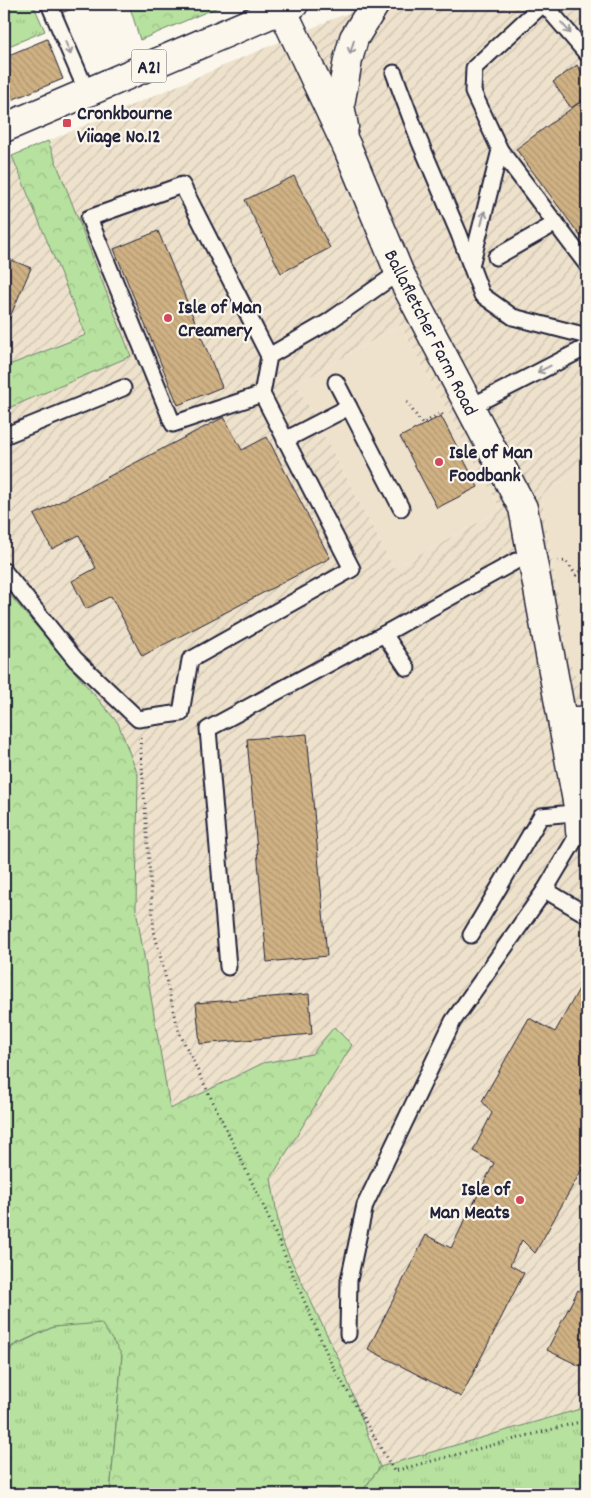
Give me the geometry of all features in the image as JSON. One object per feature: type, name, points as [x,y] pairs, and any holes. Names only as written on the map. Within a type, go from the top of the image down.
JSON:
[{"type":"main road","points":[[348,150],[340,105],[344,83],[354,38],[375,4]]},
{"type":"main road","name":"A21","points":[[4,128],[288,6]]},
{"type":"main road","name":"Ballafletcher Farm Road","points":[[288,6],[458,412],[523,508],[532,558],[575,721],[582,818]]},
{"type":"lane","points":[[49,4],[86,92]]},
{"type":"lane","points":[[587,54],[544,4],[474,68],[473,92],[500,150],[587,265]]},
{"type":"lane","points":[[394,73],[482,295],[513,317],[587,336]]},
{"type":"lane","points":[[471,266],[500,150]]},
{"type":"lane","points":[[4,571],[75,659],[138,719],[181,713],[190,660],[352,569],[262,394],[269,356],[182,185],[89,218],[173,424],[262,394]]},
{"type":"lane","points":[[496,257],[556,223]]},
{"type":"lane","points":[[269,356],[328,322],[399,272]]},
{"type":"lane","points":[[458,412],[587,347]]},
{"type":"lane","points":[[336,382],[401,508]]},
{"type":"lane","points":[[4,436],[123,388]]},
{"type":"lane","points":[[285,440],[349,407]]},
{"type":"lane","points":[[228,966],[208,729],[516,561],[532,558]]},
{"type":"lane","points":[[384,634],[407,668]]},
{"type":"lane","points":[[348,1334],[350,1280],[365,1205],[453,1021],[545,890],[582,818],[541,816],[471,935]]},
{"type":"lane","points":[[545,890],[587,915]]},
{"type":"path","points":[[407,402],[422,424],[441,413],[444,418],[458,412]]},
{"type":"path","points":[[566,561],[576,575],[584,569]]},
{"type":"path","points":[[587,562],[582,566],[587,574]]},
{"type":"path","points":[[138,719],[154,931],[179,1032],[263,1205],[331,1363],[394,1471],[587,1420]]},
{"type":"shaded area","points":[[373,4],[587,4],[587,464],[541,496],[569,660],[587,701],[587,1407],[380,1467],[170,1110],[136,909],[4,677],[4,160],[335,18]],"holes":[[[400,325],[501,510],[394,568],[297,384]]]},
{"type":"shaded area","points":[[400,325],[501,510],[394,568],[297,384]]},
{"type":"shaded area","points":[[587,464],[587,701],[569,660],[541,496]]},
{"type":"green space","points":[[4,4],[33,4],[45,31],[4,48]]},
{"type":"green space","points":[[129,4],[225,4],[140,40]]},
{"type":"green space","points":[[48,141],[131,356],[4,410],[4,367],[86,335],[12,156]]},
{"type":"green space","points":[[4,588],[118,723],[138,775],[136,909],[170,1109],[263,1063],[312,1054],[334,1027],[352,1045],[271,1178],[281,1239],[341,1364],[380,1467],[360,1494],[110,1494],[122,1355],[101,1323],[53,1327],[12,1346],[4,1370]]},
{"type":"green space","points":[[101,1322],[122,1354],[110,1494],[4,1494],[4,1370],[12,1347],[53,1327]]},
{"type":"green space","points":[[587,1407],[587,1494],[360,1494],[380,1467]]},
{"type":"building","points":[[58,4],[85,4],[61,13]]},
{"type":"building","points":[[47,39],[63,79],[4,103],[4,57]]},
{"type":"building","points":[[577,65],[587,80],[587,97],[571,108],[553,82]]},
{"type":"building","points":[[587,97],[587,245],[516,149]]},
{"type":"building","name":"Isle of Man Creamery","points":[[294,176],[330,248],[281,273],[245,200]]},
{"type":"building","name":"Isle of Man Creamery","points":[[158,231],[222,387],[178,405],[114,249]]},
{"type":"building","points":[[4,257],[31,268],[4,331]]},
{"type":"building","name":"Isle of Man Foodbank","points":[[441,416],[478,487],[437,508],[400,437]]},
{"type":"building","points":[[224,417],[242,450],[267,437],[330,558],[142,656],[111,596],[86,609],[72,581],[96,568],[79,535],[52,549],[34,515]]},
{"type":"building","points":[[307,734],[327,956],[267,962],[247,739]]},
{"type":"building","name":"Isle of Man Meats","points":[[584,980],[587,982],[587,1165],[585,1164],[535,1253],[522,1240],[510,1265],[524,1273],[461,1397],[368,1349],[426,1235],[451,1248],[494,1163],[473,1151],[492,1113],[482,1101],[529,1018],[555,1032]]},
{"type":"building","points":[[309,994],[312,1034],[200,1044],[196,1003]]},
{"type":"building","points":[[578,1290],[587,1295],[587,1352],[580,1366],[547,1350]]},
{"type":"place","name":"Cronkbourne Viiage No.12","points":[[67,123]]},
{"type":"place","name":"Isle of Man Creamery","points":[[168,318]]},
{"type":"place","name":"Isle of Man Foodbank","points":[[439,462]]},
{"type":"place","name":"Isle of Man Meats","points":[[520,1200]]}]
